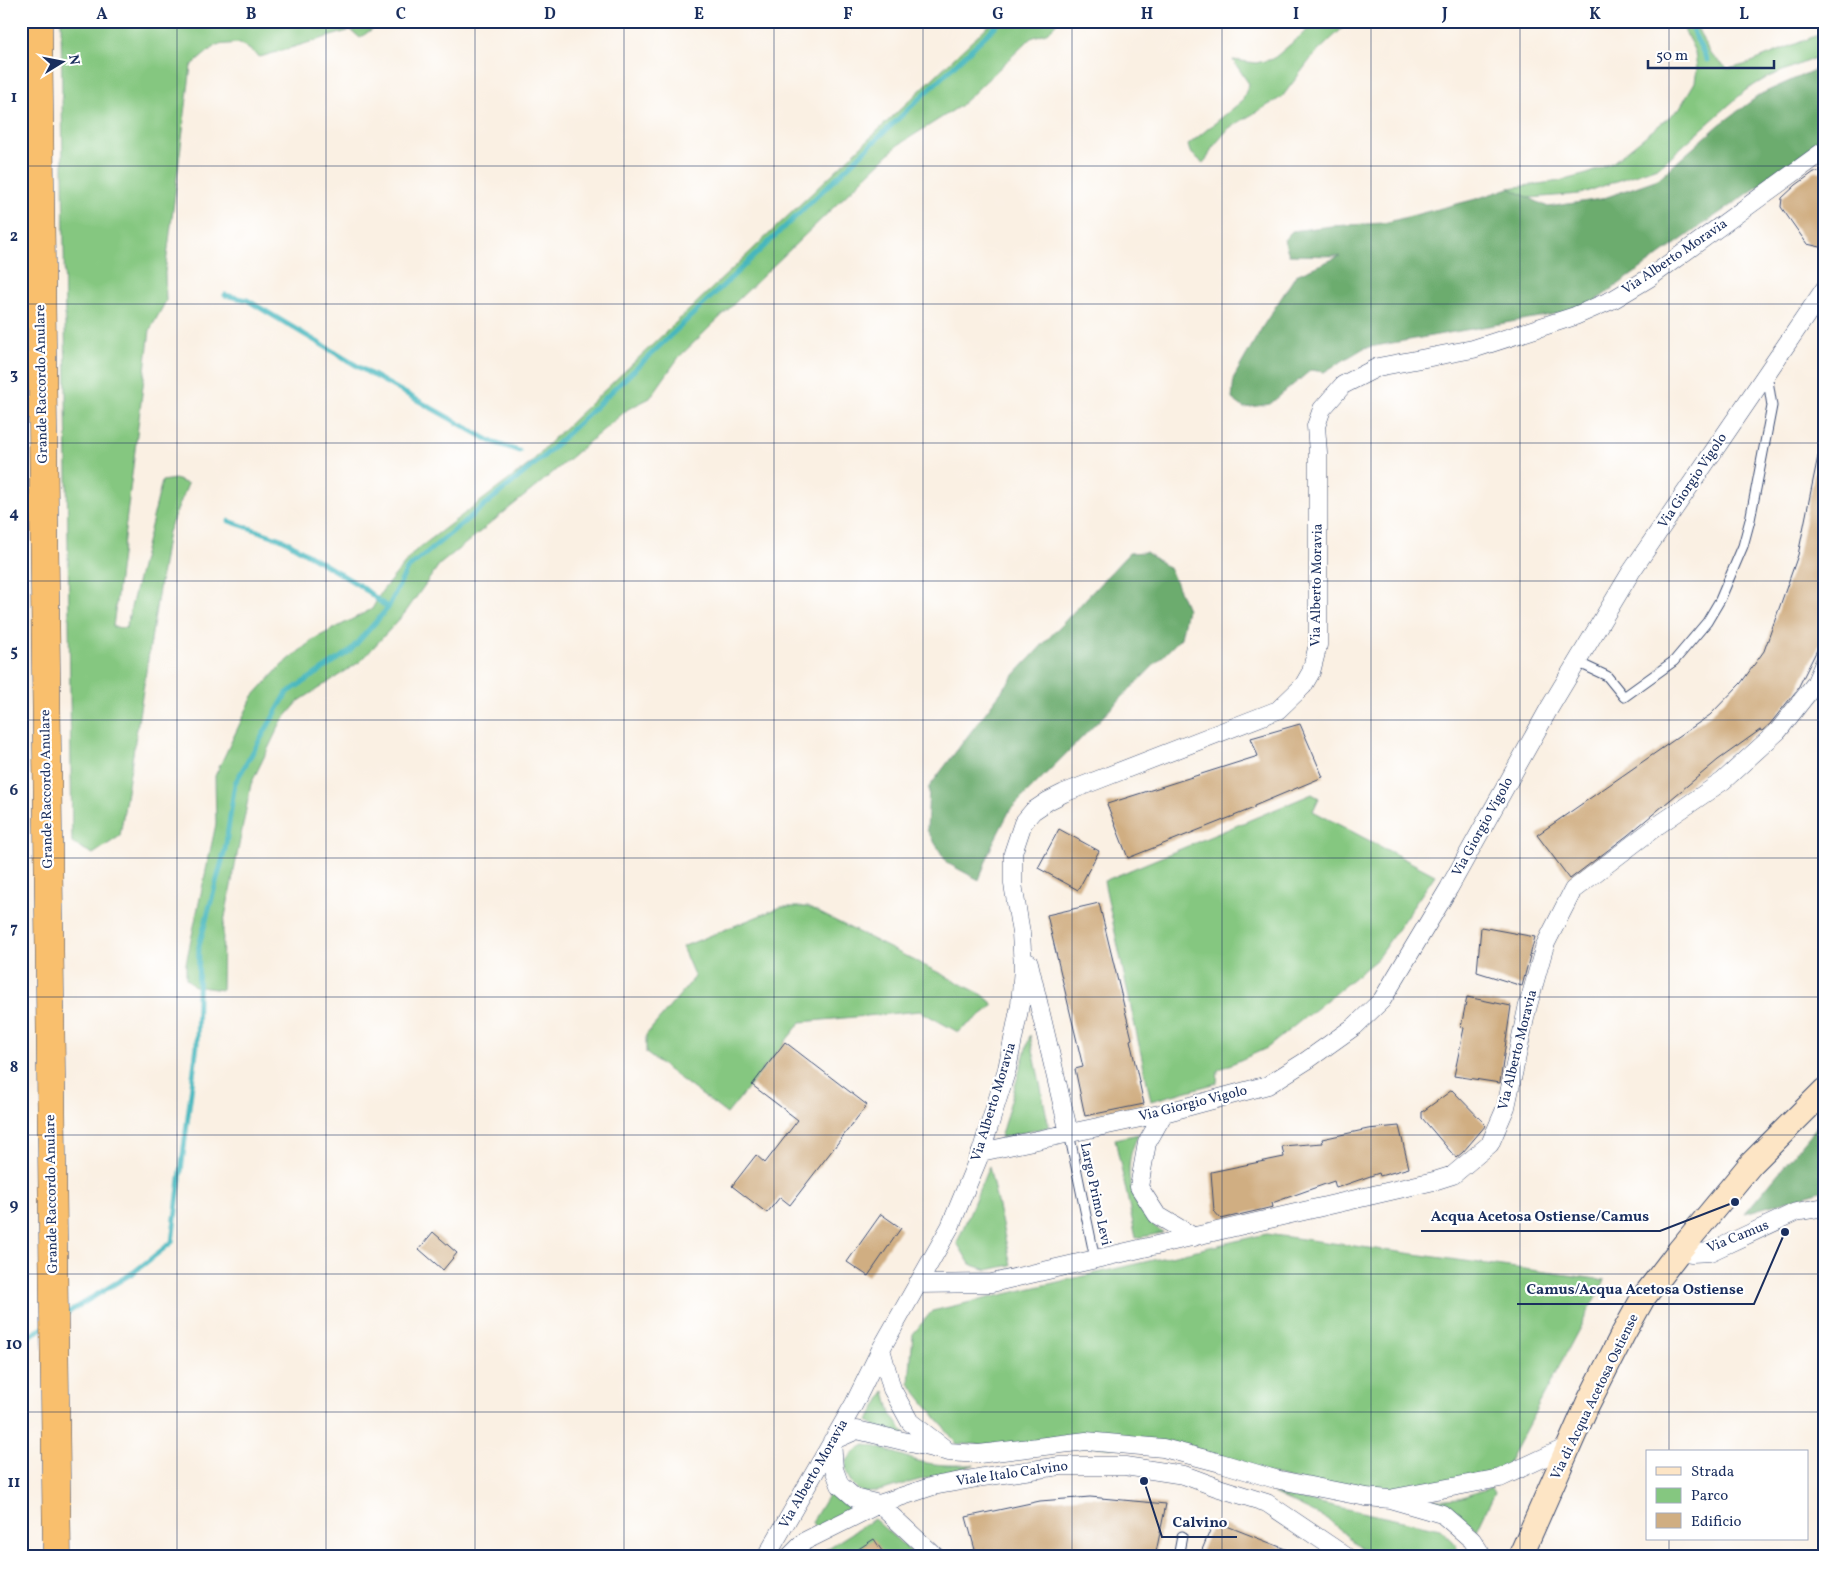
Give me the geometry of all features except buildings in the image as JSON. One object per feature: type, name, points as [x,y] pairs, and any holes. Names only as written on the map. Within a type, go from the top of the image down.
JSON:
[{"type":"highway","name":"Grande Raccordo Anulare","points":[[38,21],[57,1557]]},
{"type":"street","name":"Via Alberto Moravia","points":[[766,1557],[854,1404],[881,1349],[950,1227],[981,1152],[1007,1069],[1020,1005],[1023,968],[1021,933],[1013,884],[1013,853],[1023,823],[1033,811],[1048,800],[1278,710],[1303,686],[1311,672],[1318,645],[1318,453],[1316,426],[1322,409],[1343,385],[1378,367],[1474,349],[1576,316],[1614,299],[1649,278],[1825,150]]},
{"type":"street","name":"Via Giorgio Vigolo","points":[[981,1152],[1164,1113],[1268,1084],[1306,1061],[1355,1026],[1382,1000],[1449,888],[1577,662],[1631,572],[1825,288]]},
{"type":"street","name":"Via Alberto Moravia","points":[[917,1284],[992,1283],[1434,1181],[1453,1175],[1490,1144],[1506,1106],[1527,1009],[1545,945],[1573,890],[1657,826],[1730,775],[1778,731],[1815,684],[1825,661]]},
{"type":"street","points":[[1021,933],[1069,1133]]},
{"type":"street","name":"Via di Acqua Acetosa Ostiense","points":[[1520,1557],[1588,1403],[1643,1298],[1751,1164],[1825,1090]]},
{"type":"street","points":[[1164,1113],[1147,1143],[1139,1187],[1157,1215],[1194,1237]]},
{"type":"street","name":"Via Camus","points":[[1679,1251],[1692,1253],[1710,1252],[1796,1212],[1825,1207]]},
{"type":"street","points":[[881,1349],[892,1389],[910,1422],[950,1452]]},
{"type":"street","name":"Viale Italo Calvino","points":[[832,1442],[857,1430],[950,1452],[979,1454],[1086,1441],[1163,1448],[1275,1479],[1366,1497],[1390,1499],[1442,1514],[1472,1540],[1483,1557]]},
{"type":"street","points":[[832,1442],[834,1469],[840,1485],[855,1498],[879,1504],[936,1557]]},
{"type":"street","name":"Viale Italo Calvino","points":[[1390,1499],[1500,1478],[1569,1446]]},
{"type":"street","name":"Viale Italo Calvino","points":[[789,1557],[805,1541],[879,1504],[933,1486],[1060,1466],[1125,1466],[1184,1475],[1267,1503],[1343,1555]]},
{"type":"lane","points":[[1577,662],[1607,676],[1624,697],[1674,661],[1707,622],[1720,600],[1742,546],[1750,520],[1772,406],[1766,373]]},
{"type":"lane","name":"Largo Primo Levi","points":[[1069,1133],[1095,1260]]},
{"type":"lane","points":[[1178,1557],[1182,1536]]},
{"type":"green space","points":[[61,21],[383,21],[360,38],[351,30],[260,57],[240,43],[216,45],[191,66],[165,273],[166,301],[150,330],[113,627],[126,628],[162,481],[175,479],[188,484],[168,532],[120,836],[93,854],[72,843]]},
{"type":"green space","points":[[993,21],[1058,21],[1049,32],[1031,38],[960,106],[898,145],[679,357],[650,398],[628,409],[439,565],[405,613],[361,661],[299,701],[281,722],[251,784],[223,927],[222,990],[194,986],[186,978],[186,963],[216,824],[215,776],[253,696],[281,666],[314,639],[372,609],[382,591],[415,551],[531,463],[548,444]]},
{"type":"green space","points":[[1318,21],[1350,21],[1313,56],[1282,97],[1229,128],[1212,148],[1203,163],[1190,152],[1188,145],[1242,101],[1249,84],[1233,60],[1256,63],[1273,59]]},
{"type":"green space","points":[[1680,21],[1694,21],[1710,54],[1728,69],[1744,65],[1825,32],[1825,54],[1768,77],[1746,90],[1660,166],[1580,194],[1529,198],[1509,188],[1560,181],[1587,174],[1612,163],[1679,109],[1695,82],[1697,69],[1695,52]]},
{"type":"green space","points":[[1825,65],[1825,144],[1794,162],[1584,309],[1364,348],[1324,372],[1311,370],[1270,404],[1244,408],[1232,399],[1234,377],[1263,326],[1296,275],[1340,256],[1289,255],[1284,240],[1292,231],[1331,226],[1384,223],[1476,199],[1509,188],[1548,207],[1601,199],[1658,179],[1719,125],[1761,94]]},
{"type":"green space","points":[[1146,552],[1170,569],[1187,609],[1181,638],[1010,810],[992,845],[979,880],[947,863],[927,830],[929,787],[1014,675],[1129,553]]},
{"type":"green space","points":[[1312,794],[1319,798],[1313,811],[1435,875],[1376,960],[1267,1048],[1218,1070],[1217,1083],[1151,1101],[1104,881]]},
{"type":"green space","points":[[781,907],[808,907],[983,995],[994,1005],[958,1032],[920,1011],[801,1022],[727,1114],[646,1053],[646,1035],[695,977],[682,947]]},
{"type":"green space","points":[[1030,1035],[1049,1127],[1000,1138]]},
{"type":"green space","points":[[1825,1117],[1825,1190],[1745,1213]]},
{"type":"green space","points":[[1139,1134],[1133,1147],[1130,1161],[1129,1175],[1131,1188],[1143,1213],[1163,1233],[1136,1238],[1115,1139]]},
{"type":"green space","points":[[989,1166],[1011,1265],[987,1270],[970,1264],[957,1243]]},
{"type":"green space","points":[[1266,1234],[1605,1280],[1500,1478],[1366,1497],[1163,1448],[957,1444],[909,1383],[913,1334],[932,1311]]},
{"type":"green space","points":[[885,1391],[891,1414],[906,1435],[875,1426],[868,1421]]},
{"type":"green space","points":[[865,1445],[925,1463],[974,1465],[875,1492],[864,1492],[858,1490],[852,1483],[847,1475],[846,1465],[851,1456]]},
{"type":"green space","points":[[1490,1488],[1495,1492],[1477,1530],[1458,1516],[1433,1506],[1433,1500],[1459,1498]]},
{"type":"green space","points":[[830,1492],[835,1493],[848,1507],[848,1510],[815,1527],[812,1522]]},
{"type":"green space","points":[[1273,1493],[1440,1529],[1453,1541],[1462,1557],[1372,1557],[1329,1520]]},
{"type":"green space","points":[[874,1519],[917,1557],[814,1557]]},
{"type":"waterway","points":[[62,1316],[134,1272],[172,1242],[197,1045],[199,946],[225,850],[235,783],[287,693],[350,651],[388,608],[407,569],[542,458],[1001,21]]},
{"type":"waterway","points":[[1688,21],[1707,60]]},
{"type":"waterway","points":[[225,295],[247,300],[369,373],[492,442],[519,451]]},
{"type":"waterway","points":[[229,521],[284,540],[362,587],[388,608]]},
{"type":"waterway","points":[[21,1341],[46,1326]]},
{"type":"place","name":"Acqua Acetosa Ostiense/Camus","points":[[1735,1202]]},
{"type":"place","name":"Camus/Acqua Acetosa Ostiense","points":[[1785,1232]]},
{"type":"place","name":"Calvino","points":[[1144,1481]]}]
